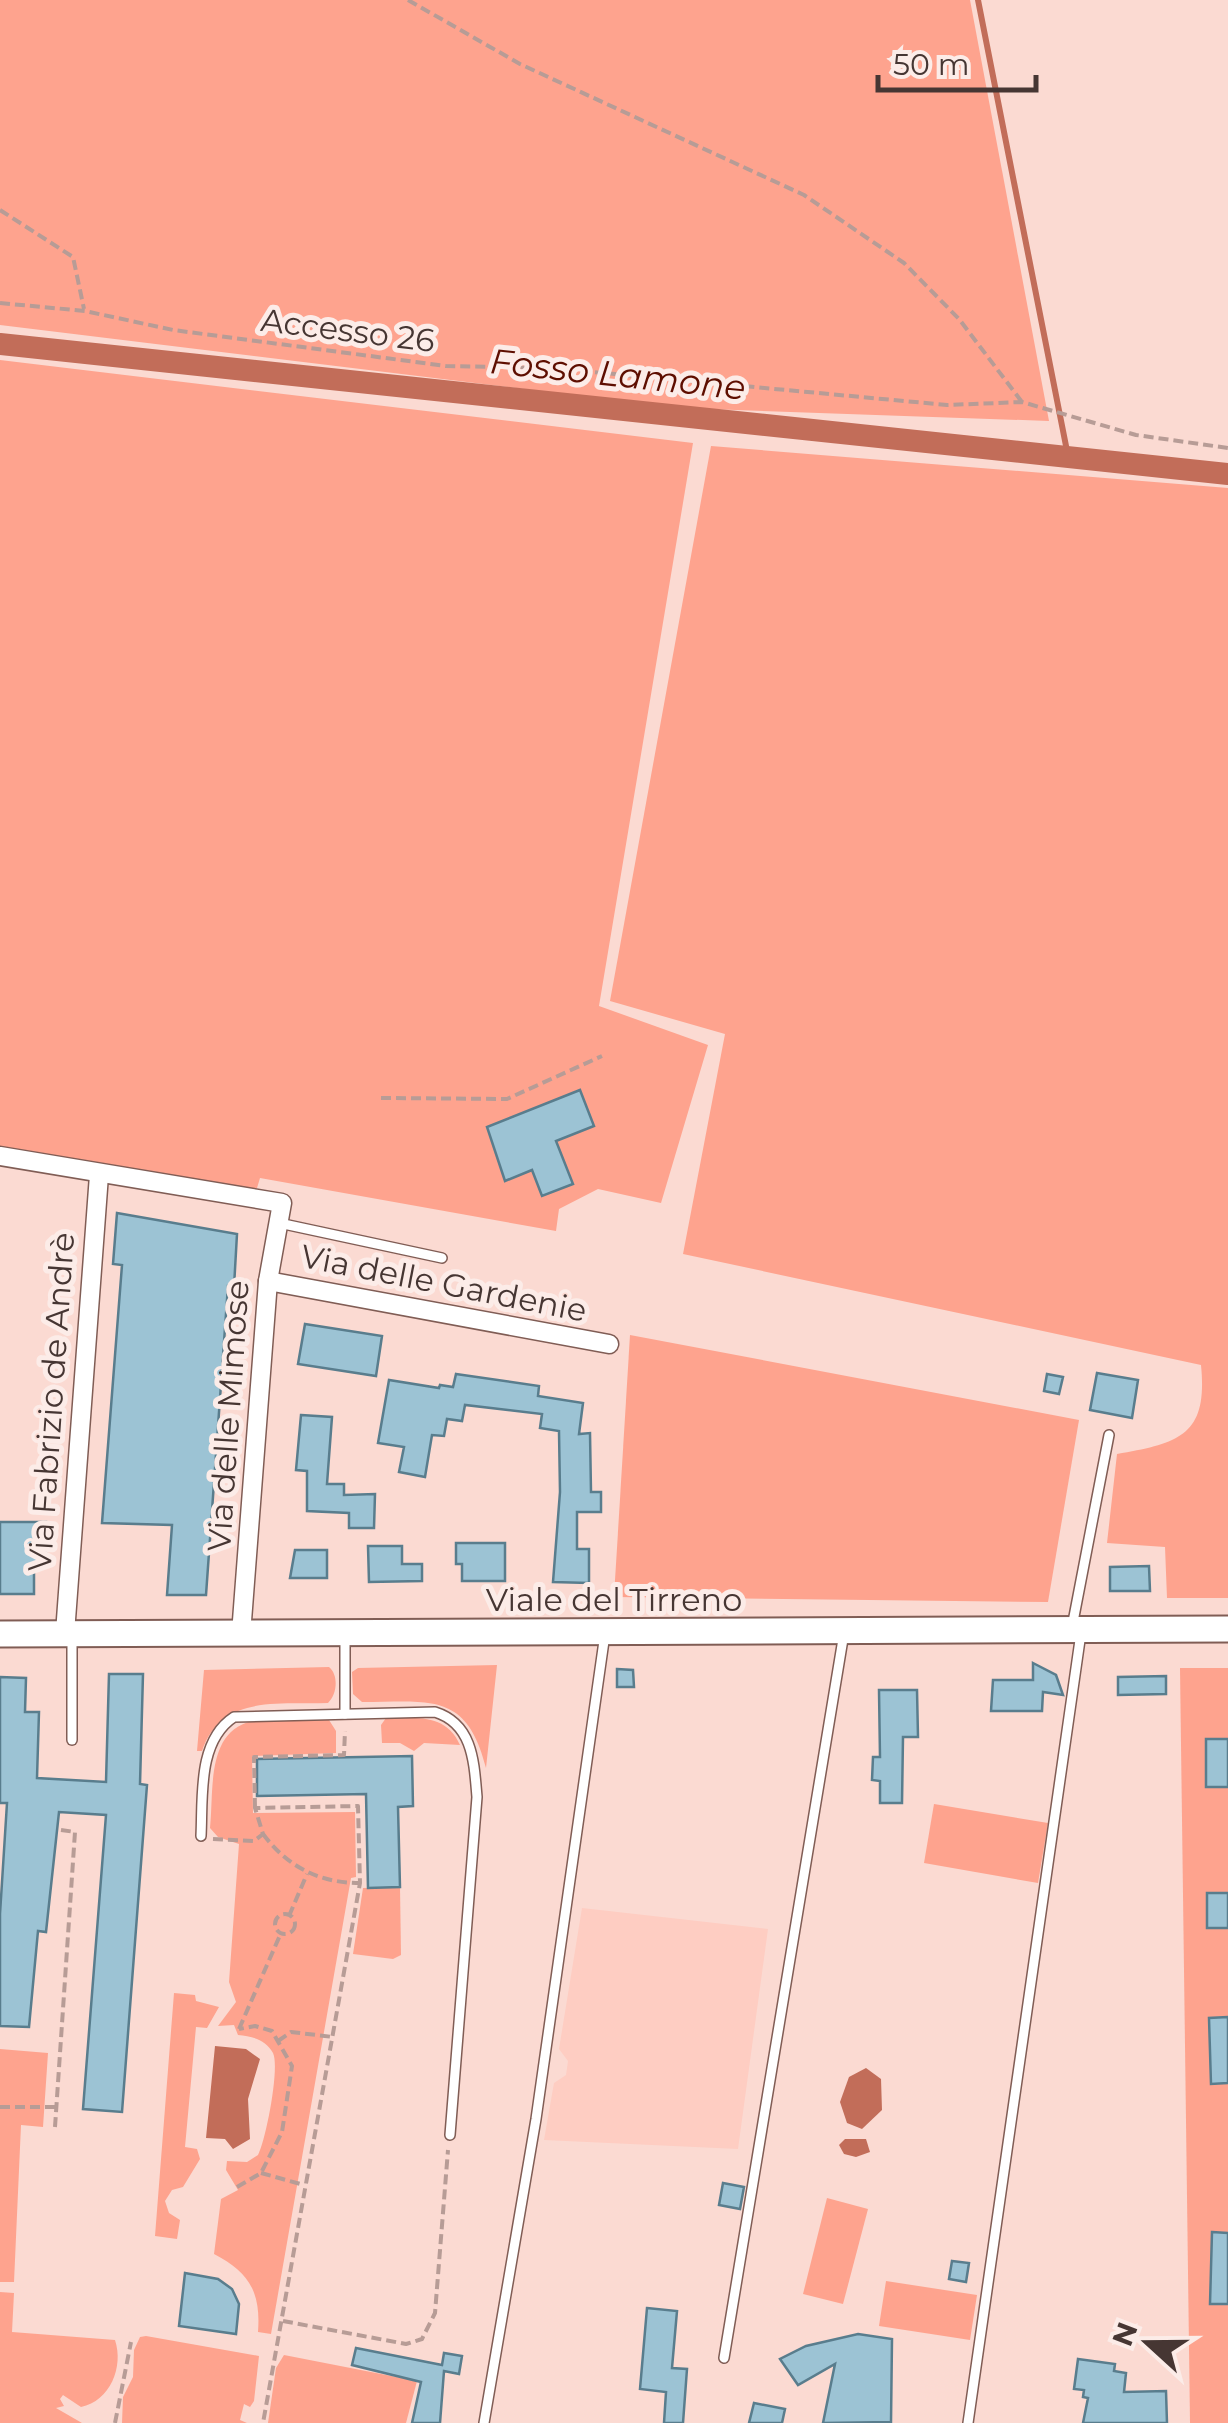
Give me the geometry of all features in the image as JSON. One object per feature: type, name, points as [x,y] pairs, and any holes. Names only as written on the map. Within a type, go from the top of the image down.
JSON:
[{"type":"main road","name":"Viale del Tirreno","points":[[0,1634],[1228,1629]]},
{"type":"street","points":[[0,1156],[98,1176]]},
{"type":"street","name":"Via delle Mimose","points":[[98,1176],[282,1203],[268,1281],[241,1634]]},
{"type":"street","name":"Via Fabrizio de Andrè","points":[[68,1634],[98,1176]]},
{"type":"street","name":"Via delle Gardenie","points":[[268,1281],[609,1344]]},
{"type":"lane","points":[[276,1222],[442,1258]]},
{"type":"lane","points":[[968,2423],[1076,1630],[1109,1435]]},
{"type":"lane","points":[[724,2358],[844,1630]]},
{"type":"lane","points":[[484,2423],[536,2119],[605,1632]]},
{"type":"lane","points":[[68,1634],[72,1740]]},
{"type":"lane","points":[[345,1634],[345,1714]]},
{"type":"lane","points":[[201,1836],[209,1750],[224,1723],[250,1714],[435,1712],[462,1730],[474,1754],[477,1797],[450,2135]]},
{"type":"path","points":[[408,0],[520,64],[804,195],[904,264],[959,320],[1022,402]]},
{"type":"path","points":[[0,210],[73,257],[80,274],[84,312]]},
{"type":"path","name":"Accesso 26","points":[[0,304],[84,312],[173,330],[446,366],[550,368],[947,405],[1022,402],[1136,435],[1228,448]]},
{"type":"path","points":[[381,1098],[516,1098],[602,1056]]},
{"type":"path","points":[[445,1109],[446,1099]]},
{"type":"path","points":[[345,1714],[344,1756],[254,1758],[255,1808],[263,1834],[290,1864],[337,1883],[360,1883]]},
{"type":"path","points":[[255,1808],[358,1806],[360,1883],[263,2423]]},
{"type":"path","points":[[56,2128],[75,1832],[61,1830]]},
{"type":"path","points":[[201,1836],[240,1844],[263,1834]]},
{"type":"path","points":[[289,1916],[307,1873]]},
{"type":"path","points":[[238,2187],[260,2173],[279,2142],[292,2076],[290,2060],[263,2027],[239,2028],[281,1933],[276,1920],[289,1916]]},
{"type":"path","points":[[281,1933],[288,1934],[295,1927],[289,1916]]},
{"type":"path","points":[[278,2041],[291,2032],[332,2038]]},
{"type":"path","points":[[0,2107],[55,2106]]},
{"type":"path","points":[[282,2321],[406,2344],[422,2339],[435,2314],[450,2135]]},
{"type":"path","points":[[260,2173],[306,2185]]},
{"type":"path","points":[[113,2421],[131,2342]]},
{"type":"shaded area","points":[[0,0],[970,0],[1049,421],[680,408],[0,325]]},
{"type":"shaded area","points":[[0,360],[693,443],[599,1006],[708,1045],[661,1203],[598,1189],[559,1209],[556,1231],[260,1178],[257,1188],[249,1192],[0,1147]]},
{"type":"shaded area","points":[[711,446],[1228,488],[1228,1598],[1167,1598],[1165,1547],[1107,1543],[1117,1454],[1158,1445],[1185,1432],[1200,1407],[1201,1365],[683,1254],[725,1034],[610,1001]]},
{"type":"shaded area","points":[[630,1335],[1079,1420],[1048,1602],[614,1597]]},
{"type":"shaded area","points":[[497,1665],[486,1768],[478,1743],[456,1713],[426,1703],[362,1702],[353,1694],[352,1672],[358,1668]]},
{"type":"shaded area","points":[[329,1667],[336,1685],[328,1703],[271,1704],[237,1711],[211,1733],[202,1751],[197,1751],[204,1670]]},
{"type":"shaded area","points":[[1180,1668],[1228,1668],[1228,2423],[1190,2423]]},
{"type":"shaded area","points":[[386,1718],[438,1722],[447,1727],[460,1745],[424,1743],[414,1751],[400,1743],[382,1743],[381,1725]]},
{"type":"shaded area","points":[[329,1720],[336,1731],[336,1753],[252,1756],[253,1813],[355,1812],[356,1877],[351,1878],[271,2334],[258,2332],[255,2294],[244,2276],[214,2254],[221,2199],[238,2190],[226,2170],[227,2161],[247,2162],[258,2155],[275,2073],[273,2053],[267,2045],[238,2035],[234,2025],[218,2026],[236,2002],[229,1982],[239,1844],[218,1837],[210,1828],[213,1780],[215,1764],[227,1737],[237,1727],[252,1721]]},
{"type":"shaded area","points":[[934,1804],[1048,1823],[1038,1883],[924,1863]]},
{"type":"shaded area","points":[[400,1887],[401,1955],[393,1959],[353,1954],[363,1888]]},
{"type":"shaded area","points":[[582,1908],[768,1929],[738,2149],[544,2140],[554,2083],[566,2075],[568,2061],[559,2049]]},
{"type":"shaded area","points":[[174,1993],[195,1995],[196,2001],[219,2007],[207,2028],[196,2027],[185,2147],[197,2149],[200,2159],[183,2187],[172,2190],[165,2201],[169,2213],[180,2220],[177,2239],[155,2236]]},
{"type":"shaded area","points":[[215,2046],[246,2049],[260,2059],[248,2099],[250,2139],[233,2149],[225,2139],[206,2138]]},
{"type":"shaded area","points":[[0,2049],[48,2053],[43,2127],[21,2125],[14,2282],[0,2282]]},
{"type":"shaded area","points":[[866,2068],[881,2079],[882,2110],[862,2129],[847,2123],[840,2102],[849,2077]]},
{"type":"shaded area","points":[[845,2139],[866,2139],[870,2152],[856,2157],[844,2154],[839,2145]]},
{"type":"shaded area","points":[[827,2198],[868,2209],[843,2304],[803,2294]]},
{"type":"shaded area","points":[[886,2281],[977,2295],[970,2340],[879,2326]]},
{"type":"shaded area","points":[[0,2292],[14,2293],[12,2332],[115,2340],[118,2361],[107,2390],[81,2407],[63,2395],[60,2399],[64,2406],[56,2408],[82,2423],[0,2423]]},
{"type":"shaded area","points":[[140,2337],[259,2356],[254,2401],[250,2407],[244,2404],[240,2420],[247,2423],[122,2423],[123,2397],[133,2377],[134,2350]]},
{"type":"shaded area","points":[[284,2355],[417,2381],[406,2423],[268,2423],[276,2368]]},
{"type":"building","points":[[580,1090],[594,1126],[556,1141],[573,1184],[542,1196],[532,1170],[505,1181],[487,1127]]},
{"type":"building","points":[[117,1213],[237,1234],[234,1287],[228,1286],[206,1595],[167,1595],[172,1525],[102,1523],[122,1265],[113,1264]]},
{"type":"building","points":[[305,1324],[382,1336],[376,1376],[298,1364]]},
{"type":"building","points":[[1097,1373],[1138,1380],[1132,1418],[1090,1410]]},
{"type":"building","points":[[456,1374],[539,1386],[538,1396],[583,1403],[579,1434],[590,1433],[591,1492],[601,1492],[601,1512],[577,1512],[577,1549],[589,1549],[589,1583],[553,1582],[560,1492],[559,1431],[540,1428],[542,1414],[465,1405],[462,1421],[447,1419],[444,1436],[432,1435],[425,1477],[399,1472],[404,1447],[378,1443],[389,1380],[453,1387]]},
{"type":"building","points":[[1047,1374],[1063,1377],[1059,1394],[1044,1391]]},
{"type":"building","points":[[301,1415],[332,1417],[327,1484],[344,1484],[344,1495],[375,1494],[374,1528],[349,1528],[349,1513],[307,1511],[307,1471],[296,1470]]},
{"type":"building","points":[[0,1522],[46,1522],[46,1567],[34,1567],[34,1594],[0,1594]]},
{"type":"building","points":[[456,1543],[505,1543],[505,1581],[462,1581],[462,1564],[456,1564]]},
{"type":"building","points":[[368,1546],[402,1546],[402,1564],[422,1564],[422,1581],[369,1582]]},
{"type":"building","points":[[295,1550],[327,1550],[327,1578],[290,1578]]},
{"type":"building","points":[[1149,1566],[1150,1591],[1110,1591],[1110,1567]]},
{"type":"building","points":[[1033,1663],[1056,1675],[1063,1695],[1043,1692],[1042,1711],[991,1711],[993,1680],[1033,1680]]},
{"type":"building","points":[[617,1669],[633,1670],[634,1687],[617,1687]]},
{"type":"building","points":[[109,1674],[143,1674],[140,1784],[147,1785],[122,2112],[83,2109],[106,1815],[59,1812],[46,1932],[38,1931],[29,2027],[0,2026],[0,1914],[7,1803],[0,1803],[0,1677],[26,1678],[25,1712],[39,1712],[37,1778],[106,1782]]},
{"type":"building","points":[[1166,1676],[1166,1694],[1118,1695],[1118,1677]]},
{"type":"building","points":[[879,1690],[917,1690],[918,1737],[903,1737],[902,1803],[880,1803],[880,1781],[872,1780],[873,1757],[880,1757]]},
{"type":"building","points":[[1206,1739],[1228,1739],[1228,1787],[1206,1787]]},
{"type":"building","points":[[412,1756],[413,1806],[398,1807],[400,1887],[368,1888],[366,1794],[257,1796],[257,1759]]},
{"type":"building","points":[[1207,1893],[1228,1893],[1228,1928],[1207,1928]]},
{"type":"building","points":[[1228,2017],[1228,2083],[1211,2084],[1209,2018]]},
{"type":"building","points":[[723,2183],[744,2187],[740,2209],[719,2205]]},
{"type":"building","points":[[1212,2232],[1228,2233],[1228,2304],[1210,2304]]},
{"type":"building","points":[[952,2261],[969,2263],[966,2282],[949,2279]]},
{"type":"building","points":[[185,2273],[218,2279],[232,2289],[239,2304],[236,2334],[179,2326]]},
{"type":"building","points":[[647,2308],[677,2311],[672,2368],[687,2369],[683,2423],[664,2423],[666,2392],[640,2389]]},
{"type":"building","points":[[858,2334],[892,2339],[891,2422],[823,2423],[835,2364],[798,2385],[780,2359],[806,2346]]},
{"type":"building","points":[[356,2348],[442,2365],[444,2353],[462,2356],[459,2374],[444,2371],[440,2423],[412,2423],[421,2382],[352,2365]]},
{"type":"building","points":[[1078,2359],[1115,2364],[1114,2371],[1126,2373],[1124,2392],[1166,2391],[1167,2423],[1083,2423],[1088,2398],[1083,2397],[1084,2390],[1074,2389]]},
{"type":"building","points":[[754,2403],[785,2409],[782,2423],[749,2423]]},
{"type":"waterway","points":[[978,0],[1068,456]]},
{"type":"waterway","name":"Fosso Lamone","points":[[0,344],[1228,474]]}]
